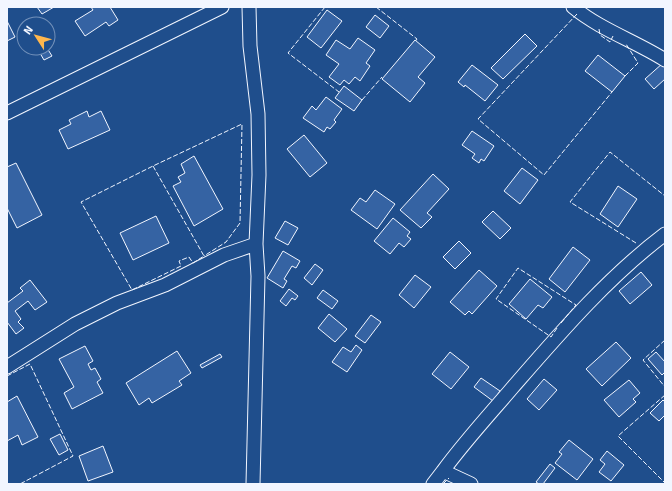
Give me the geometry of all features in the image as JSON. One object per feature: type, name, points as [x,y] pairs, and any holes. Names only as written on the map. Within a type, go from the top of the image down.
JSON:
[{"type":"street","points":[[7,113],[222,7]]},
{"type":"street","points":[[249,7],[250,46],[258,114],[259,175],[256,244],[258,276],[252,484]]},
{"type":"street","points":[[573,7],[611,31],[646,48],[665,60]]},
{"type":"street","points":[[433,484],[535,362],[592,300],[640,253],[665,234]]},
{"type":"street","points":[[7,368],[29,352],[75,324],[117,303],[165,285],[224,255],[256,244]]},
{"type":"street","points":[[443,471],[471,484]]},
{"type":"building","points":[[37,7],[54,7],[42,14]]},
{"type":"building","points":[[91,7],[110,7],[118,20],[109,26],[106,22],[85,36],[75,21],[93,10]]},
{"type":"building","points":[[327,10],[342,21],[321,48],[307,37]]},
{"type":"building","points":[[375,15],[389,26],[380,38],[366,27]]},
{"type":"building","points":[[7,21],[15,37],[7,41]]},
{"type":"building","points":[[525,34],[537,46],[503,79],[491,68]]},
{"type":"building","points":[[358,38],[375,50],[366,63],[370,66],[360,81],[355,77],[349,84],[344,80],[340,85],[329,77],[339,64],[326,55],[336,40],[350,49]]},
{"type":"building","points":[[415,40],[435,57],[418,77],[425,83],[410,102],[382,79]]},
{"type":"building","points":[[598,55],[625,76],[612,92],[585,71]]},
{"type":"building","points":[[42,56],[52,56],[44,60]]},
{"type":"building","points":[[663,63],[665,64],[665,79],[654,89],[645,79]]},
{"type":"building","points":[[472,65],[498,85],[485,101],[465,85],[464,87],[458,82]]},
{"type":"building","points":[[344,86],[362,100],[354,111],[335,98]]},
{"type":"building","points":[[326,97],[342,109],[334,120],[336,122],[330,129],[327,127],[324,132],[303,118],[312,106],[316,110]]},
{"type":"building","points":[[87,111],[89,117],[101,111],[110,130],[68,149],[59,130],[71,124],[69,120]]},
{"type":"building","points":[[472,131],[494,146],[484,161],[481,159],[479,163],[472,158],[475,154],[462,145]]},
{"type":"building","points":[[304,135],[327,163],[310,177],[287,149]]},
{"type":"building","points":[[194,156],[223,209],[194,226],[173,186],[181,182],[178,177],[185,173],[181,164]]},
{"type":"building","points":[[16,163],[42,215],[17,228],[7,208],[7,167]]},
{"type":"building","points":[[522,168],[538,180],[520,204],[504,191]]},
{"type":"building","points":[[433,174],[449,189],[427,213],[432,217],[421,228],[400,210]]},
{"type":"building","points":[[618,186],[637,199],[618,227],[600,214]]},
{"type":"building","points":[[375,190],[395,204],[377,229],[351,210],[360,198],[366,202]]},
{"type":"building","points":[[493,211],[511,228],[500,239],[482,222]]},
{"type":"building","points":[[156,216],[169,243],[133,260],[120,233]]},
{"type":"building","points":[[393,218],[410,232],[407,236],[411,239],[404,247],[399,243],[390,254],[374,241]]},
{"type":"building","points":[[285,221],[298,228],[288,245],[275,238]]},
{"type":"building","points":[[459,241],[471,253],[455,269],[443,257]]},
{"type":"building","points":[[573,247],[590,260],[565,292],[549,279]]},
{"type":"building","points":[[283,251],[300,261],[296,268],[292,266],[284,279],[287,281],[283,288],[267,278]]},
{"type":"building","points":[[315,264],[323,270],[312,285],[304,278]]},
{"type":"building","points":[[479,270],[497,286],[472,314],[469,311],[465,315],[450,302]]},
{"type":"building","points":[[641,272],[652,285],[630,304],[619,291]]},
{"type":"building","points":[[415,275],[431,287],[414,308],[399,295]]},
{"type":"building","points":[[530,279],[552,297],[543,308],[538,305],[526,319],[509,304]]},
{"type":"building","points":[[30,280],[47,302],[35,310],[28,301],[15,311],[21,319],[18,322],[24,328],[16,334],[7,322],[7,303],[23,291],[20,288]]},
{"type":"building","points":[[289,289],[298,296],[295,300],[292,298],[286,306],[280,301]]},
{"type":"building","points":[[323,290],[338,301],[332,309],[317,298]]},
{"type":"building","points":[[329,314],[347,329],[335,342],[318,328]]},
{"type":"building","points":[[371,315],[381,322],[365,343],[355,336]]},
{"type":"building","points":[[616,342],[631,358],[602,386],[586,369]]},
{"type":"building","points":[[356,345],[362,350],[347,372],[332,362],[343,347],[351,352]]},
{"type":"building","points":[[85,346],[93,361],[88,364],[91,370],[95,368],[101,379],[97,382],[103,393],[72,409],[64,393],[74,387],[59,359]]},
{"type":"building","points":[[177,351],[191,373],[179,381],[182,385],[152,403],[149,398],[139,405],[126,383]]},
{"type":"building","points":[[450,352],[469,367],[451,389],[432,374]]},
{"type":"building","points":[[656,352],[665,362],[665,372],[662,375],[648,359]]},
{"type":"building","points":[[220,354],[222,357],[202,368],[200,365]]},
{"type":"building","points":[[481,378],[500,391],[493,401],[474,387]]},
{"type":"building","points":[[544,379],[557,390],[539,410],[527,399]]},
{"type":"building","points":[[629,380],[640,393],[633,399],[636,402],[619,417],[604,400]]},
{"type":"building","points":[[17,396],[38,437],[22,445],[18,435],[7,441],[7,402]]},
{"type":"building","points":[[663,400],[665,402],[665,415],[659,421],[650,413]]},
{"type":"building","points":[[60,434],[68,450],[59,455],[50,439]]},
{"type":"building","points":[[569,440],[593,459],[577,480],[555,463],[562,454],[559,452]]},
{"type":"building","points":[[103,446],[113,472],[88,481],[79,456]]},
{"type":"building","points":[[607,451],[624,465],[611,481],[599,472],[605,464],[600,460]]},
{"type":"building","points":[[550,464],[555,468],[543,484],[539,484],[536,482]]},
{"type":"fence","points":[[325,7],[288,53],[339,92]]},
{"type":"fence","points":[[376,7],[417,39],[415,42]]},
{"type":"fence","points":[[577,14],[478,119],[544,175],[612,92]]},
{"type":"fence","points":[[599,29],[600,35],[610,42],[613,36]]},
{"type":"fence","points":[[625,76],[638,63],[626,44]]},
{"type":"fence","points":[[362,100],[382,77]]},
{"type":"fence","points":[[153,166],[204,256],[193,263],[189,257],[179,261],[181,266],[132,290],[81,202],[153,166],[242,124],[240,223],[226,242],[204,256]]},
{"type":"fence","points":[[636,243],[570,202],[610,152],[665,196]]},
{"type":"fence","points":[[557,328],[551,337],[496,299],[518,268],[576,305],[561,323]]},
{"type":"fence","points":[[665,340],[643,360],[665,387]]},
{"type":"fence","points":[[7,376],[30,364],[73,456],[20,484]]},
{"type":"fence","points":[[665,395],[618,436],[665,483]]},
{"type":"fence","points":[[443,484],[449,478]]}]
